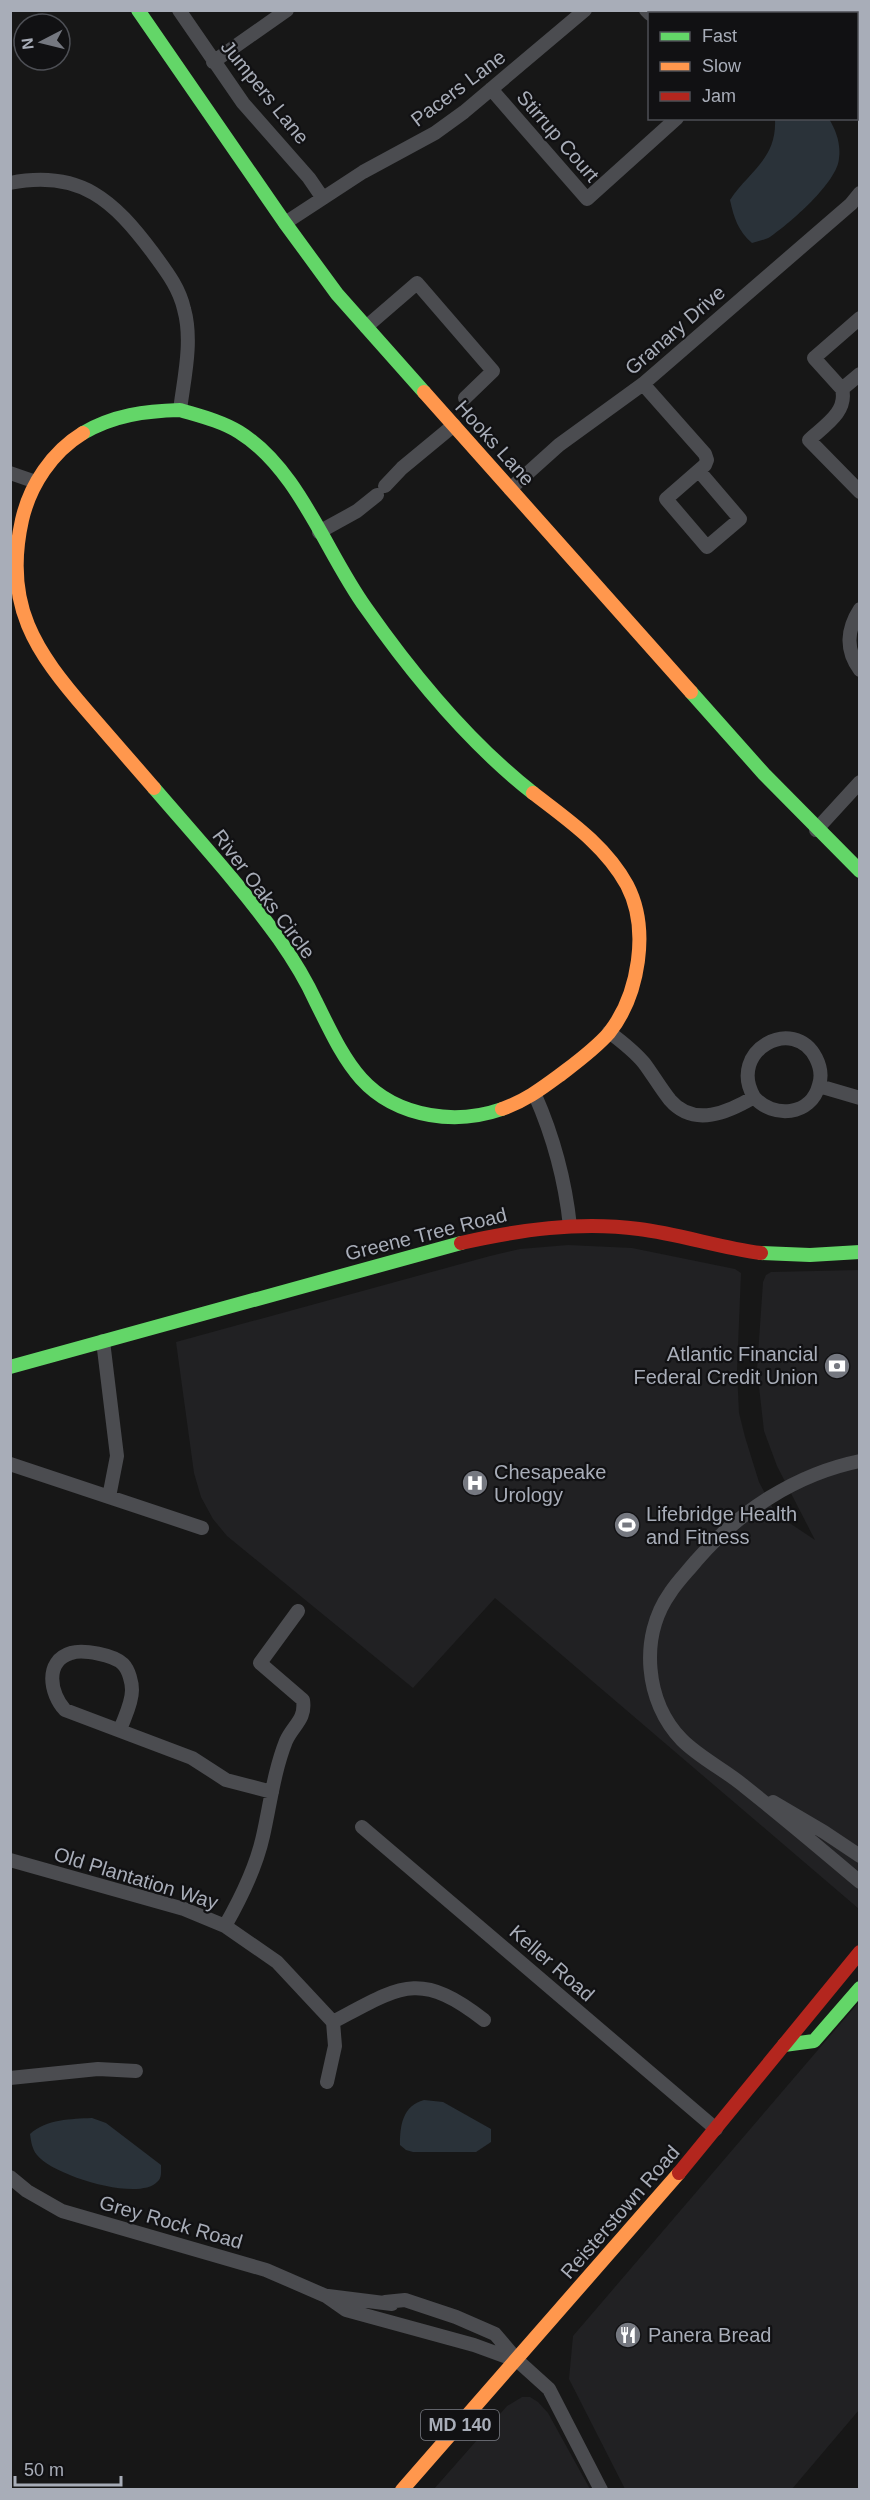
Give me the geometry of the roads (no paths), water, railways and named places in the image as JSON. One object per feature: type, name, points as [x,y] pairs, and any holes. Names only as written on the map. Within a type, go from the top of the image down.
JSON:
[{"type":"street","name":"Hooks Lane","points":[[138,10],[285,224],[366,327],[756,765],[816,830],[860,872]]},
{"type":"street","name":"Jumpers Lane","points":[[179,10],[243,103],[309,178],[322,197]]},
{"type":"street","points":[[213,62],[287,10]]},
{"type":"street","name":"Pacers Lane","points":[[285,224],[322,197],[435,133],[491,89],[570,16],[585,10]]},
{"type":"street","name":"Stirrup Court","points":[[491,89],[587,199],[674,120]]},
{"type":"street","points":[[10,183],[29,179],[48,180],[89,190],[118,210],[131,223],[172,279],[184,308],[187,334],[180,410]]},
{"type":"street","name":"Granary Drive","points":[[510,489],[559,445],[643,384],[857,204]]},
{"type":"street","points":[[366,327],[417,283],[493,371],[465,398]]},
{"type":"street","points":[[860,318],[814,358],[842,389],[844,398],[838,412],[809,440],[860,492]]},
{"type":"street","points":[[842,389],[860,374]]},
{"type":"street","points":[[643,384],[705,454],[705,465],[666,499],[707,547],[740,519],[699,471]]},
{"type":"street","name":"River Oaks Circle","points":[[180,410],[225,425],[256,444],[273,461],[289,482],[338,567],[363,604],[397,651],[455,721],[537,797],[598,843],[624,878],[631,894],[639,927],[638,955],[628,995],[609,1032],[589,1052],[536,1095],[487,1114],[433,1116],[416,1113],[382,1097],[354,1073],[342,1054],[309,987],[269,925],[245,894],[57,676],[33,638],[19,597],[15,559],[21,518],[36,482],[55,455],[83,432],[98,424],[150,411],[180,410]]},
{"type":"street","points":[[319,532],[357,511],[402,468],[454,425]]},
{"type":"street","points":[[10,473],[36,482]]},
{"type":"street","points":[[860,609],[852,620],[850,633],[851,656],[860,670]]},
{"type":"street","points":[[816,830],[860,782]]},
{"type":"street","points":[[609,1032],[643,1062],[671,1102],[687,1113],[708,1116],[723,1113],[754,1096]]},
{"type":"street","points":[[778,1039],[795,1040],[812,1052],[820,1071],[819,1086],[807,1104],[792,1111],[769,1109],[754,1096],[748,1084],[749,1062],[763,1045],[778,1039]]},
{"type":"street","points":[[819,1086],[860,1098]]},
{"type":"street","points":[[536,1095],[562,1167],[570,1226]]},
{"type":"street","name":"Greene Tree Road","points":[[10,1367],[467,1241],[520,1230],[570,1226],[637,1229],[729,1248],[786,1255],[860,1252]]},
{"type":"street","points":[[103,1341],[117,1456],[109,1497]]},
{"type":"street","points":[[860,1461],[826,1471],[776,1493],[753,1508],[699,1558],[669,1593],[659,1613],[653,1633],[650,1659],[650,1674],[659,1704],[666,1718],[683,1740],[743,1785],[860,1882]]},
{"type":"street","points":[[10,1464],[202,1528]]},
{"type":"street","points":[[225,1926],[251,1874],[263,1839],[272,1792],[287,1739],[303,1717],[303,1700],[260,1663],[298,1611]]},
{"type":"street","points":[[120,1730],[132,1689],[128,1672],[123,1664],[91,1652],[68,1653],[59,1660],[51,1678],[57,1702],[65,1710],[192,1758],[226,1780],[272,1792]]},
{"type":"street","points":[[743,1785],[824,1832],[860,1856]]},
{"type":"street","name":"Keller Road","points":[[362,1827],[716,2129]]},
{"type":"street","name":"Old Plantation Way","points":[[10,1860],[184,1909],[225,1926],[277,1962],[333,2022]]},
{"type":"street","name":"Reisterstown Road","points":[[402,2490],[518,2361],[716,2129],[860,1952]]},
{"type":"street","points":[[327,2082],[335,2046],[333,2022],[387,1993],[416,1988],[442,1992],[484,2020]]},
{"type":"street","points":[[784,2045],[814,2040],[860,1988]]},
{"type":"street","points":[[10,2078],[98,2069],[136,2072]]},
{"type":"street","name":"Grey Rock Road","points":[[10,2177],[27,2191],[62,2211],[266,2270],[326,2296],[346,2310],[474,2345],[518,2361]]},
{"type":"street","name":"Grey Rock Road","points":[[326,2296],[385,2302],[489,2331]]},
{"type":"street","name":"Grey Rock Road","points":[[385,2302],[405,2300],[489,2331],[518,2361]]},
{"type":"street","points":[[518,2361],[549,2389],[601,2490]]},
{"type":"place","name":"Atlantic Financial Federal Credit Union","points":[[837,1366]]},
{"type":"place","name":"Chesapeake Urology","points":[[475,1483]]},
{"type":"place","name":"Lifebridge Health and Fitness","points":[[627,1525]]},
{"type":"place","name":"Panera Bread","points":[[628,2335]]}]
